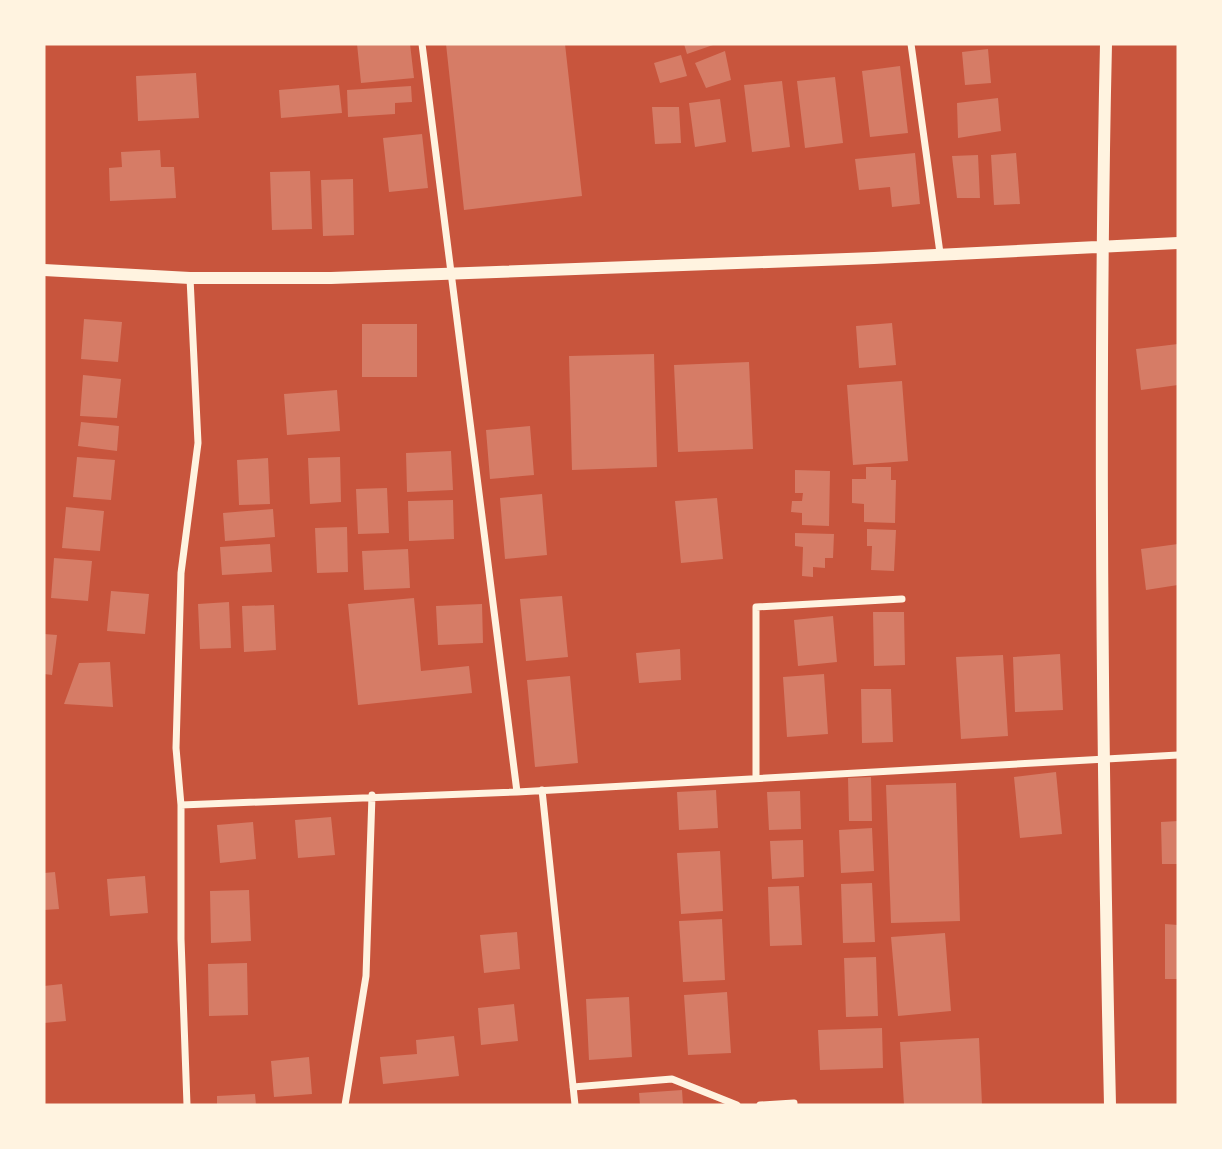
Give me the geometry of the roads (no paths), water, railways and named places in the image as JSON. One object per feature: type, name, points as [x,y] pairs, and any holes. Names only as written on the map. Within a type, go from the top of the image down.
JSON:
[{"type":"street","points":[[422,44],[517,792]]},
{"type":"street","points":[[911,44],[940,253]]},
{"type":"street","points":[[1106,44],[1102,245],[1102,758],[1110,1105]]},
{"type":"street","points":[[44,270],[190,278],[331,278],[874,258],[1178,243]]},
{"type":"street","points":[[187,1105],[181,939],[181,805],[176,748],[181,573],[198,443],[190,278]]},
{"type":"street","points":[[756,778],[756,607],[901,599]]},
{"type":"street","points":[[181,805],[372,795],[517,792],[1178,755]]},
{"type":"street","points":[[542,790],[575,1105]]},
{"type":"street","points":[[345,1105],[366,976],[372,795]]},
{"type":"street","points":[[573,1087],[672,1079],[737,1105]]},
{"type":"street","points":[[760,1105],[794,1103]]}]
